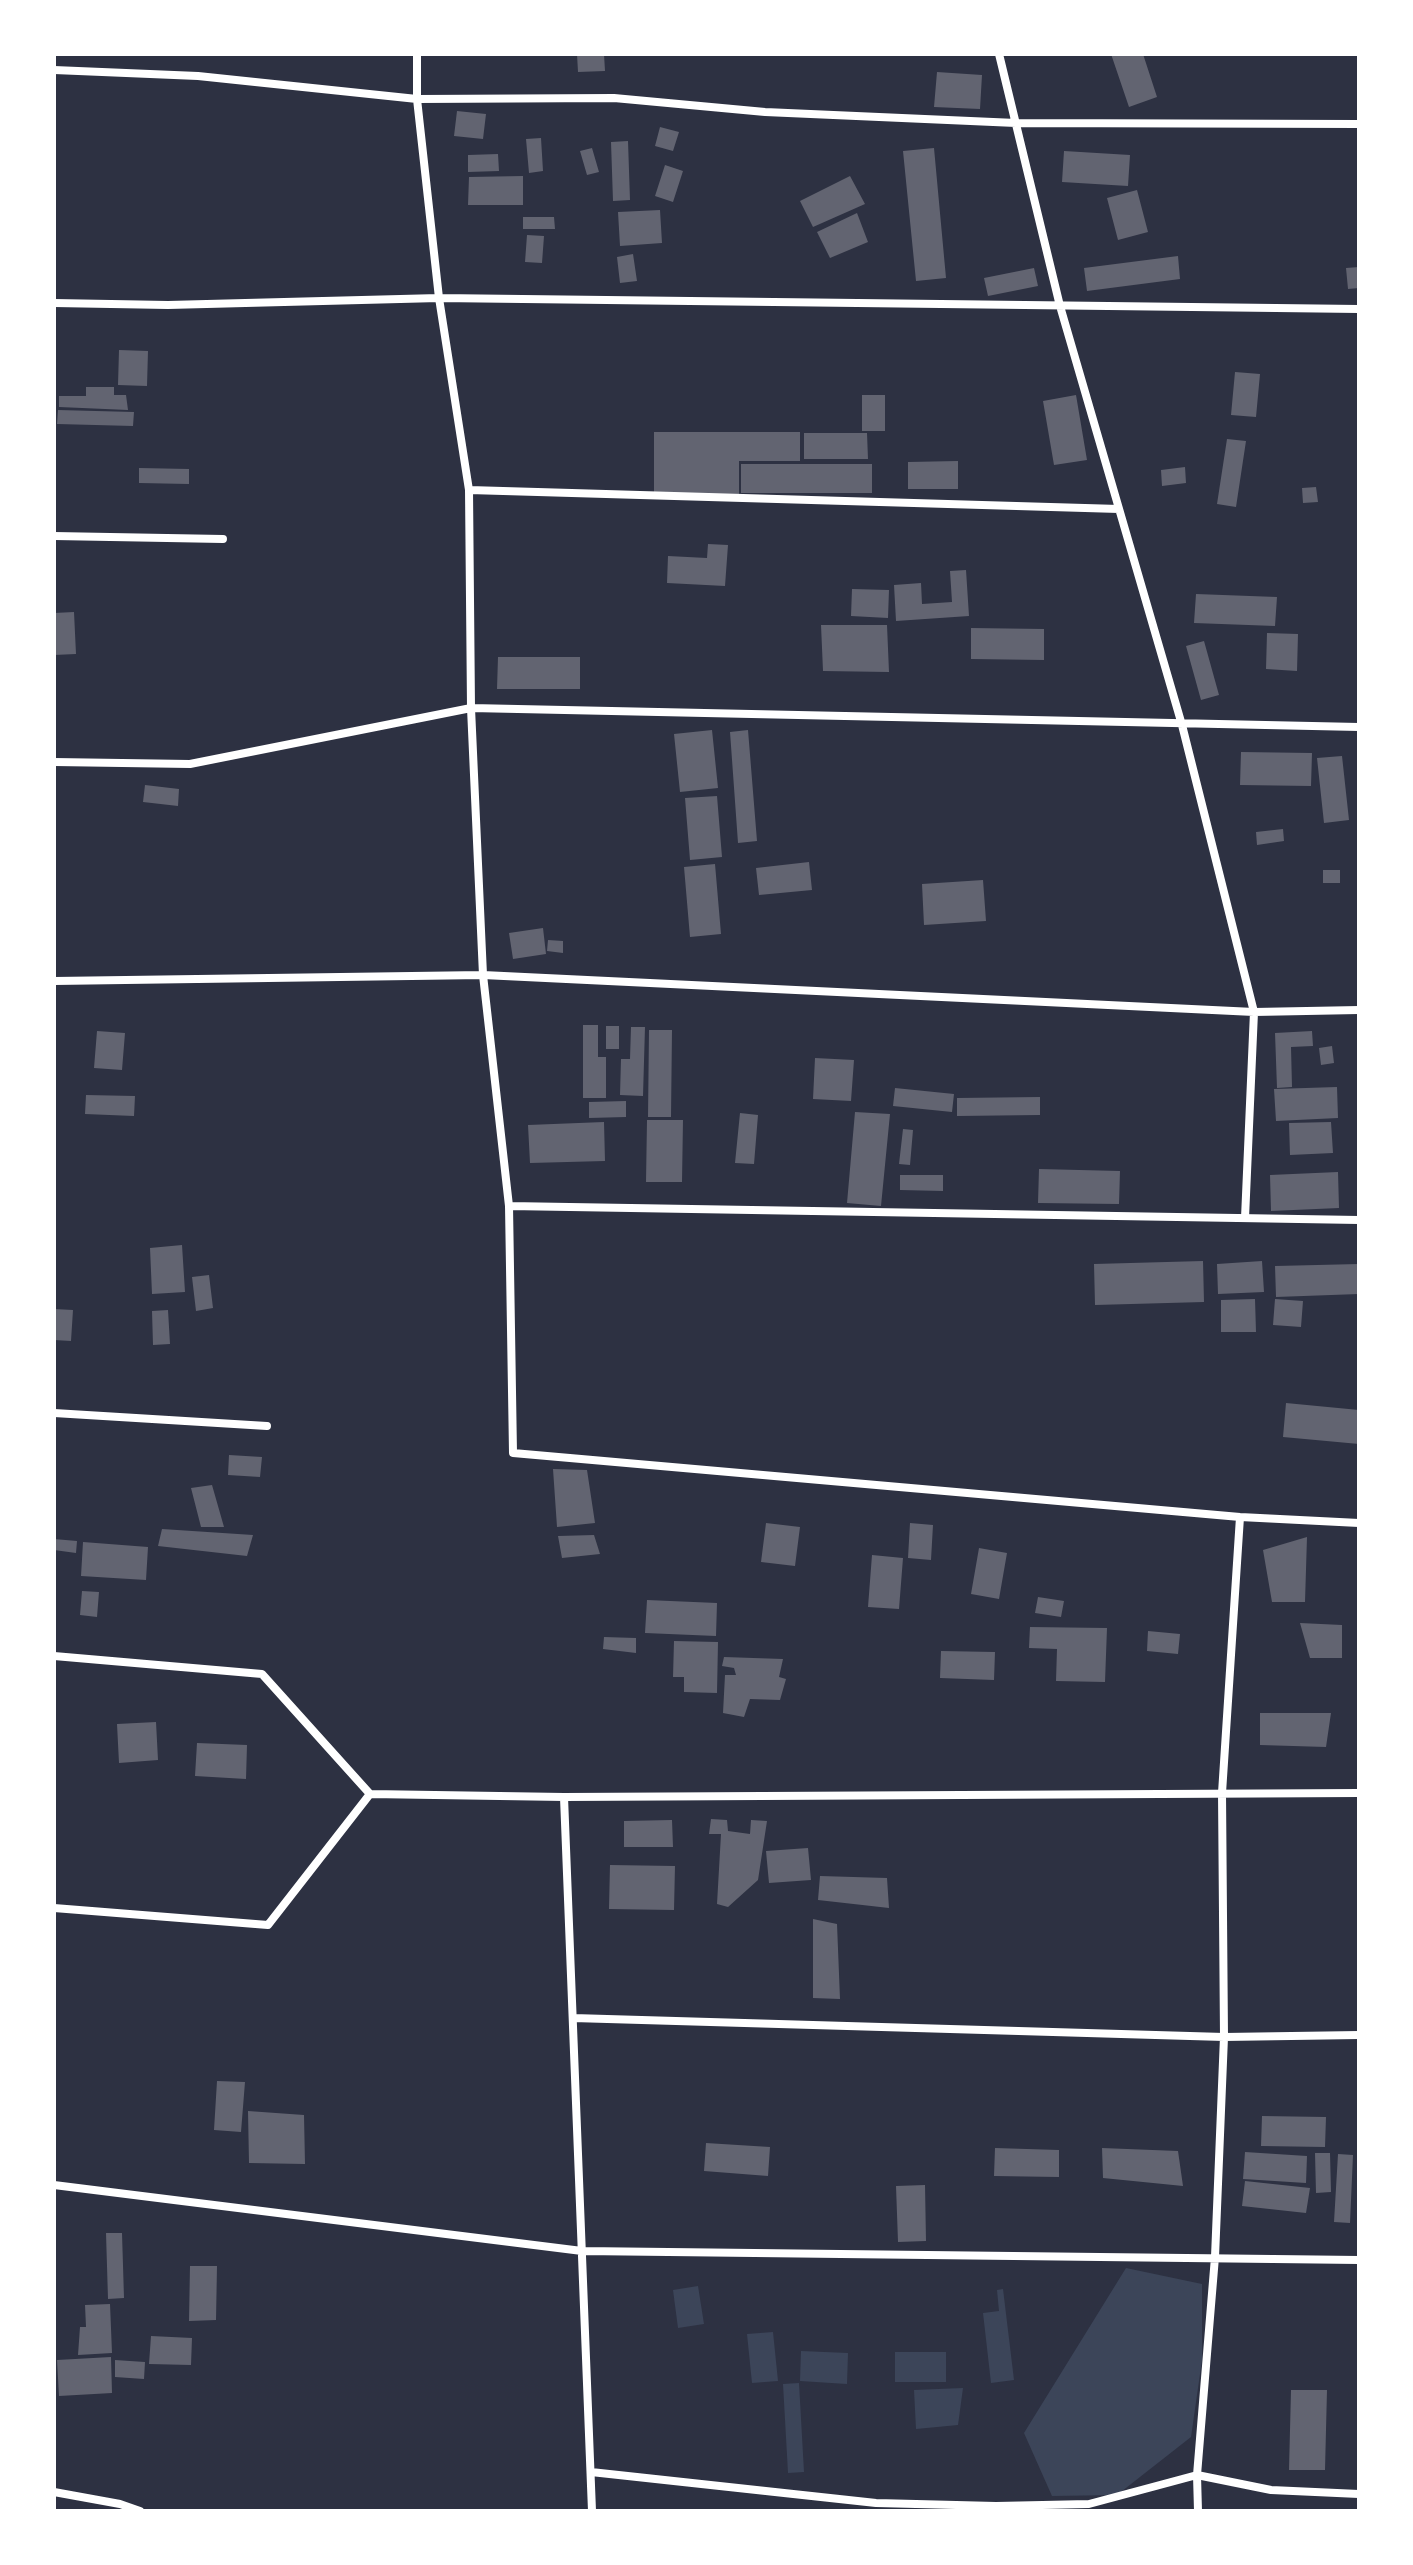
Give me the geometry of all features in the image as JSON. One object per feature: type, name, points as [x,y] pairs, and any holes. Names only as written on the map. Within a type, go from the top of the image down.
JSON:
[{"type":"street","points":[[417,54],[417,99],[439,298],[469,490],[471,708],[483,975],[509,1206],[513,1453],[1240,1517],[1359,1523]]},
{"type":"street","points":[[999,54],[1060,306],[1182,725],[1254,1012],[1245,1218]]},
{"type":"street","points":[[54,70],[198,76],[417,99],[614,98],[765,112],[1016,123],[1359,124]]},
{"type":"street","points":[[54,303],[168,305],[439,298],[1359,309]]},
{"type":"street","points":[[469,490],[1119,509]]},
{"type":"street","points":[[54,536],[223,539]]},
{"type":"street","points":[[54,762],[190,764],[471,708],[1359,727]]},
{"type":"street","points":[[54,981],[483,975],[1254,1012],[1359,1010]]},
{"type":"street","points":[[509,1206],[1359,1220]]},
{"type":"street","points":[[54,1413],[267,1426]]},
{"type":"street","points":[[1198,2511],[1197,2475],[1215,2257],[1224,2037],[1222,1793],[1240,1517]]},
{"type":"street","points":[[54,1656],[262,1674],[370,1794],[564,1797],[1359,1793]]},
{"type":"street","points":[[54,1908],[268,1925],[370,1794]]},
{"type":"street","points":[[564,1797],[592,2511]]},
{"type":"street","points":[[573,2018],[1224,2037],[1359,2035]]},
{"type":"street","points":[[54,2185],[582,2251],[1359,2260]]},
{"type":"street","points":[[591,2472],[876,2503],[996,2506],[1089,2504],[1197,2475],[1271,2490],[1359,2494]]},
{"type":"street","points":[[54,2492],[120,2504],[140,2511]]},
{"type":"shaded area","points":[[1126,2268],[1202,2284],[1202,2360],[1191,2437],[1117,2495],[1052,2496],[1024,2433]]},
{"type":"shaded area","points":[[698,2286],[704,2324],[678,2328],[673,2290]]},
{"type":"shaded area","points":[[1003,2289],[1014,2380],[991,2383],[983,2313],[999,2311],[997,2290]]},
{"type":"shaded area","points":[[773,2332],[778,2381],[752,2383],[747,2334]]},
{"type":"shaded area","points":[[801,2351],[848,2353],[847,2384],[800,2381]]},
{"type":"shaded area","points":[[895,2352],[946,2352],[946,2382],[895,2382]]},
{"type":"shaded area","points":[[799,2383],[804,2472],[788,2473],[783,2384]]},
{"type":"shaded area","points":[[963,2388],[958,2425],[916,2429],[914,2390]]},
{"type":"building","points":[[577,54],[604,54],[605,71],[578,72]]},
{"type":"building","points":[[1111,54],[1143,54],[1157,97],[1129,107]]},
{"type":"building","points":[[937,72],[982,75],[980,109],[934,107]]},
{"type":"building","points":[[457,111],[486,114],[483,139],[454,136]]},
{"type":"building","points":[[660,127],[679,132],[673,151],[655,146]]},
{"type":"building","points":[[541,138],[543,171],[529,173],[526,139]]},
{"type":"building","points":[[628,141],[630,200],[613,201],[611,142]]},
{"type":"building","points":[[592,148],[599,172],[587,175],[580,151]]},
{"type":"building","points":[[934,148],[946,278],[916,281],[903,151]]},
{"type":"building","points":[[1064,151],[1130,155],[1128,186],[1062,182]]},
{"type":"building","points":[[498,154],[499,171],[468,172],[468,155]]},
{"type":"building","points":[[665,165],[683,171],[673,202],[655,196]]},
{"type":"building","points":[[523,176],[523,205],[468,205],[469,177]]},
{"type":"building","points":[[850,176],[865,204],[813,227],[800,201]]},
{"type":"building","points":[[1137,190],[1148,232],[1118,240],[1107,198]]},
{"type":"building","points":[[660,210],[662,243],[620,246],[618,212]]},
{"type":"building","points":[[857,213],[868,242],[830,258],[817,232]]},
{"type":"building","points":[[523,217],[554,217],[555,229],[523,229]]},
{"type":"building","points":[[527,235],[544,236],[542,263],[525,262]]},
{"type":"building","points":[[633,254],[637,281],[620,283],[617,257]]},
{"type":"building","points":[[1178,256],[1180,279],[1087,291],[1084,268]]},
{"type":"building","points":[[1359,267],[1359,288],[1348,289],[1346,268]]},
{"type":"building","points":[[1034,268],[1038,286],[988,296],[984,278]]},
{"type":"building","points":[[119,350],[148,351],[147,386],[118,385]]},
{"type":"building","points":[[1235,372],[1260,374],[1256,417],[1231,415]]},
{"type":"building","points":[[86,387],[114,387],[114,395],[126,395],[128,410],[59,407],[59,396],[86,396]]},
{"type":"building","points":[[862,395],[885,395],[885,431],[862,431]]},
{"type":"building","points":[[1076,395],[1087,460],[1054,465],[1043,401]]},
{"type":"building","points":[[58,410],[134,412],[133,426],[57,424]]},
{"type":"building","points":[[654,432],[800,432],[800,461],[739,461],[739,494],[654,495]]},
{"type":"building","points":[[804,433],[867,433],[868,459],[804,459]]},
{"type":"building","points":[[1227,439],[1246,441],[1236,507],[1217,504]]},
{"type":"building","points":[[958,461],[958,489],[908,489],[908,462]]},
{"type":"building","points":[[741,464],[872,464],[872,493],[741,493]]},
{"type":"building","points":[[1185,467],[1186,483],[1162,486],[1161,470]]},
{"type":"building","points":[[139,468],[189,469],[189,484],[139,483]]},
{"type":"building","points":[[1316,487],[1318,502],[1303,503],[1302,488]]},
{"type":"building","points":[[708,544],[728,545],[725,586],[667,583],[668,556],[707,558]]},
{"type":"building","points":[[966,570],[969,616],[896,621],[894,585],[921,583],[922,604],[952,602],[950,571]]},
{"type":"building","points":[[852,589],[889,590],[888,618],[851,616]]},
{"type":"building","points":[[1196,594],[1277,597],[1275,626],[1194,623]]},
{"type":"building","points":[[74,612],[76,654],[54,655],[54,613]]},
{"type":"building","points":[[821,625],[887,625],[889,672],[823,671]]},
{"type":"building","points":[[971,628],[1044,629],[1044,660],[971,659]]},
{"type":"building","points":[[1267,633],[1298,634],[1297,671],[1266,669]]},
{"type":"building","points":[[1204,641],[1219,695],[1201,700],[1186,646]]},
{"type":"building","points":[[498,657],[580,657],[580,689],[497,689]]},
{"type":"building","points":[[712,730],[718,788],[680,792],[674,734]]},
{"type":"building","points":[[748,730],[757,841],[738,843],[730,732]]},
{"type":"building","points":[[1241,752],[1312,753],[1311,786],[1240,785]]},
{"type":"building","points":[[1342,756],[1349,820],[1324,823],[1317,758]]},
{"type":"building","points":[[145,785],[179,789],[178,806],[143,802]]},
{"type":"building","points":[[717,796],[722,857],[690,860],[685,798]]},
{"type":"building","points":[[1283,829],[1284,841],[1257,845],[1256,832]]},
{"type":"building","points":[[809,862],[812,890],[759,895],[756,868]]},
{"type":"building","points":[[715,864],[721,934],[690,937],[684,867]]},
{"type":"building","points":[[1323,870],[1340,870],[1340,883],[1323,883]]},
{"type":"building","points":[[983,880],[986,921],[924,925],[922,884]]},
{"type":"building","points":[[543,928],[546,954],[513,959],[509,933]]},
{"type":"building","points":[[548,940],[563,941],[563,953],[547,951]]},
{"type":"building","points":[[583,1025],[598,1025],[598,1057],[606,1057],[606,1098],[583,1098]]},
{"type":"building","points":[[606,1026],[619,1026],[619,1049],[606,1049]]},
{"type":"building","points":[[631,1027],[645,1027],[643,1096],[620,1095],[621,1059],[630,1059]]},
{"type":"building","points":[[649,1030],[672,1030],[671,1117],[648,1117]]},
{"type":"building","points":[[97,1031],[125,1033],[122,1070],[94,1068]]},
{"type":"building","points":[[1312,1031],[1313,1046],[1291,1047],[1292,1087],[1277,1088],[1275,1033]]},
{"type":"building","points":[[1332,1046],[1334,1063],[1321,1065],[1319,1048]]},
{"type":"building","points":[[815,1058],[854,1060],[851,1101],[813,1099]]},
{"type":"building","points":[[1337,1087],[1338,1118],[1276,1121],[1274,1089]]},
{"type":"building","points":[[895,1088],[954,1094],[952,1112],[893,1106]]},
{"type":"building","points":[[86,1095],[135,1096],[134,1116],[85,1114]]},
{"type":"building","points":[[1040,1097],[1040,1115],[957,1116],[957,1098]]},
{"type":"building","points":[[626,1101],[626,1117],[589,1118],[589,1102]]},
{"type":"building","points":[[855,1112],[890,1114],[881,1206],[847,1203]]},
{"type":"building","points":[[740,1113],[758,1115],[754,1164],[735,1163]]},
{"type":"building","points":[[647,1120],[683,1120],[682,1182],[646,1182]]},
{"type":"building","points":[[604,1122],[605,1161],[530,1163],[528,1125]]},
{"type":"building","points":[[1331,1122],[1333,1153],[1290,1155],[1289,1123]]},
{"type":"building","points":[[903,1129],[913,1130],[910,1165],[899,1164]]},
{"type":"building","points":[[1039,1169],[1120,1171],[1119,1204],[1038,1203]]},
{"type":"building","points":[[1338,1172],[1339,1208],[1271,1211],[1270,1175]]},
{"type":"building","points":[[900,1175],[943,1175],[943,1191],[900,1190]]},
{"type":"building","points":[[182,1245],[185,1292],[152,1294],[150,1248]]},
{"type":"building","points":[[1203,1261],[1204,1302],[1095,1305],[1094,1264]]},
{"type":"building","points":[[1262,1261],[1264,1292],[1218,1294],[1217,1264]]},
{"type":"building","points":[[1359,1264],[1359,1294],[1276,1297],[1275,1266]]},
{"type":"building","points":[[209,1275],[213,1308],[196,1311],[192,1277]]},
{"type":"building","points":[[1255,1299],[1256,1332],[1221,1332],[1221,1300]]},
{"type":"building","points":[[1275,1299],[1303,1301],[1301,1327],[1273,1325]]},
{"type":"building","points":[[54,1309],[73,1310],[71,1341],[54,1340]]},
{"type":"building","points":[[168,1310],[170,1344],[153,1345],[152,1311]]},
{"type":"building","points":[[1286,1403],[1359,1410],[1359,1444],[1283,1437]]},
{"type":"building","points":[[229,1455],[262,1457],[260,1477],[228,1475]]},
{"type":"building","points":[[553,1469],[587,1470],[595,1523],[557,1527]]},
{"type":"building","points":[[212,1485],[224,1527],[201,1527],[191,1488]]},
{"type":"building","points":[[766,1523],[800,1527],[795,1566],[761,1562]]},
{"type":"building","points":[[910,1523],[933,1525],[931,1560],[908,1558]]},
{"type":"building","points":[[162,1529],[253,1535],[247,1556],[158,1546]]},
{"type":"building","points":[[594,1535],[600,1554],[562,1558],[558,1536]]},
{"type":"building","points":[[1307,1537],[1305,1602],[1272,1602],[1263,1550]]},
{"type":"building","points":[[54,1539],[77,1541],[76,1553],[54,1550]]},
{"type":"building","points":[[83,1542],[148,1547],[146,1580],[81,1576]]},
{"type":"building","points":[[979,1548],[1007,1553],[999,1599],[971,1594]]},
{"type":"building","points":[[872,1555],[903,1558],[899,1609],[868,1607]]},
{"type":"building","points":[[82,1591],[99,1592],[97,1617],[80,1615]]},
{"type":"building","points":[[1038,1597],[1064,1601],[1061,1617],[1035,1613]]},
{"type":"building","points":[[647,1600],[717,1603],[716,1636],[645,1633]]},
{"type":"building","points":[[1300,1623],[1342,1625],[1342,1658],[1310,1658]]},
{"type":"building","points":[[1030,1627],[1107,1628],[1105,1682],[1056,1681],[1057,1649],[1029,1648]]},
{"type":"building","points":[[1148,1631],[1180,1634],[1178,1654],[1147,1651]]},
{"type":"building","points":[[604,1637],[636,1638],[636,1653],[603,1649]]},
{"type":"building","points":[[674,1641],[718,1642],[717,1693],[684,1692],[684,1677],[673,1677]]},
{"type":"building","points":[[941,1651],[995,1652],[994,1680],[940,1678]]},
{"type":"building","points":[[724,1657],[783,1659],[779,1677],[786,1679],[780,1700],[750,1699],[744,1717],[723,1713],[725,1675],[736,1675],[734,1668],[722,1666]]},
{"type":"building","points":[[1260,1713],[1331,1713],[1326,1747],[1260,1745]]},
{"type":"building","points":[[156,1722],[158,1760],[119,1763],[117,1724]]},
{"type":"building","points":[[197,1743],[247,1745],[246,1779],[195,1776]]},
{"type":"building","points":[[711,1819],[727,1820],[728,1831],[750,1834],[751,1820],[767,1821],[758,1880],[728,1907],[717,1904],[721,1834],[709,1834]]},
{"type":"building","points":[[672,1820],[673,1847],[624,1847],[624,1821]]},
{"type":"building","points":[[808,1848],[811,1880],[769,1883],[766,1851]]},
{"type":"building","points":[[610,1865],[675,1866],[674,1910],[609,1909]]},
{"type":"building","points":[[820,1876],[887,1878],[889,1908],[818,1900]]},
{"type":"building","points":[[813,1919],[837,1924],[840,1999],[813,1998]]},
{"type":"building","points":[[217,2081],[245,2082],[241,2132],[214,2130]]},
{"type":"building","points":[[248,2111],[304,2115],[305,2164],[249,2163]]},
{"type":"building","points":[[1262,2116],[1326,2117],[1325,2147],[1261,2146]]},
{"type":"building","points":[[706,2143],[770,2147],[768,2176],[704,2171]]},
{"type":"building","points":[[995,2148],[1059,2150],[1059,2177],[994,2176]]},
{"type":"building","points":[[1102,2148],[1178,2151],[1183,2186],[1103,2178]]},
{"type":"building","points":[[1245,2152],[1307,2156],[1306,2183],[1243,2179]]},
{"type":"building","points":[[1315,2153],[1330,2153],[1331,2192],[1316,2193]]},
{"type":"building","points":[[1338,2154],[1353,2155],[1350,2223],[1334,2222]]},
{"type":"building","points":[[1245,2181],[1310,2188],[1306,2213],[1242,2206]]},
{"type":"building","points":[[925,2185],[926,2241],[898,2242],[896,2186]]},
{"type":"building","points":[[106,2233],[122,2233],[124,2298],[108,2299]]},
{"type":"building","points":[[190,2266],[217,2266],[216,2320],[189,2321]]},
{"type":"building","points":[[110,2304],[112,2353],[78,2355],[80,2327],[86,2327],[85,2305]]},
{"type":"building","points":[[151,2336],[192,2338],[191,2365],[149,2364]]},
{"type":"building","points":[[111,2357],[112,2393],[59,2396],[57,2360]]},
{"type":"building","points":[[115,2360],[145,2362],[144,2379],[115,2377]]},
{"type":"building","points":[[1291,2390],[1327,2390],[1325,2470],[1289,2470]]}]
